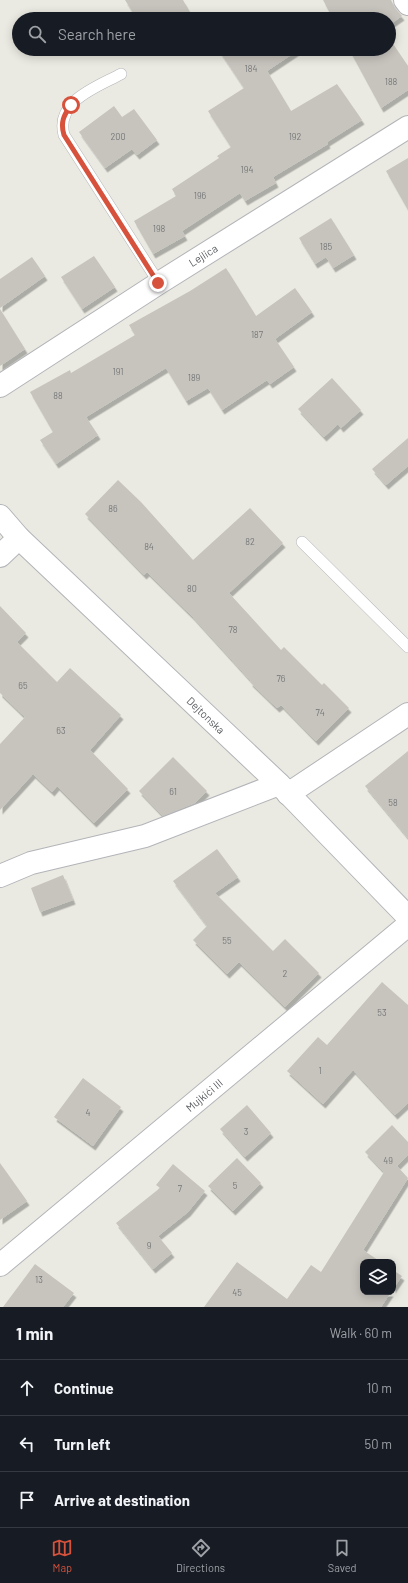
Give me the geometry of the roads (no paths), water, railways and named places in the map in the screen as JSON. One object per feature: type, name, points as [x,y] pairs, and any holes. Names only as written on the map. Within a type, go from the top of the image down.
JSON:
[{"type":"street","points":[[405,0],[408,4]]},
{"type":"street","name":"Lejlica","points":[[0,386],[158,283],[408,126]]},
{"type":"street","name":"Dejtonska","points":[[0,516],[19,538],[284,789],[408,917]]},
{"type":"street","points":[[0,556],[19,538]]},
{"type":"street","points":[[0,876],[31,863],[145,836],[284,789],[408,714]]},
{"type":"street","name":"Mujkići III","points":[[0,1265],[408,925]]},
{"type":"lane","points":[[121,74],[78,98],[65,113],[62,122],[62,129],[64,135],[158,283]]},
{"type":"lane","points":[[302,542],[408,646]]}]
